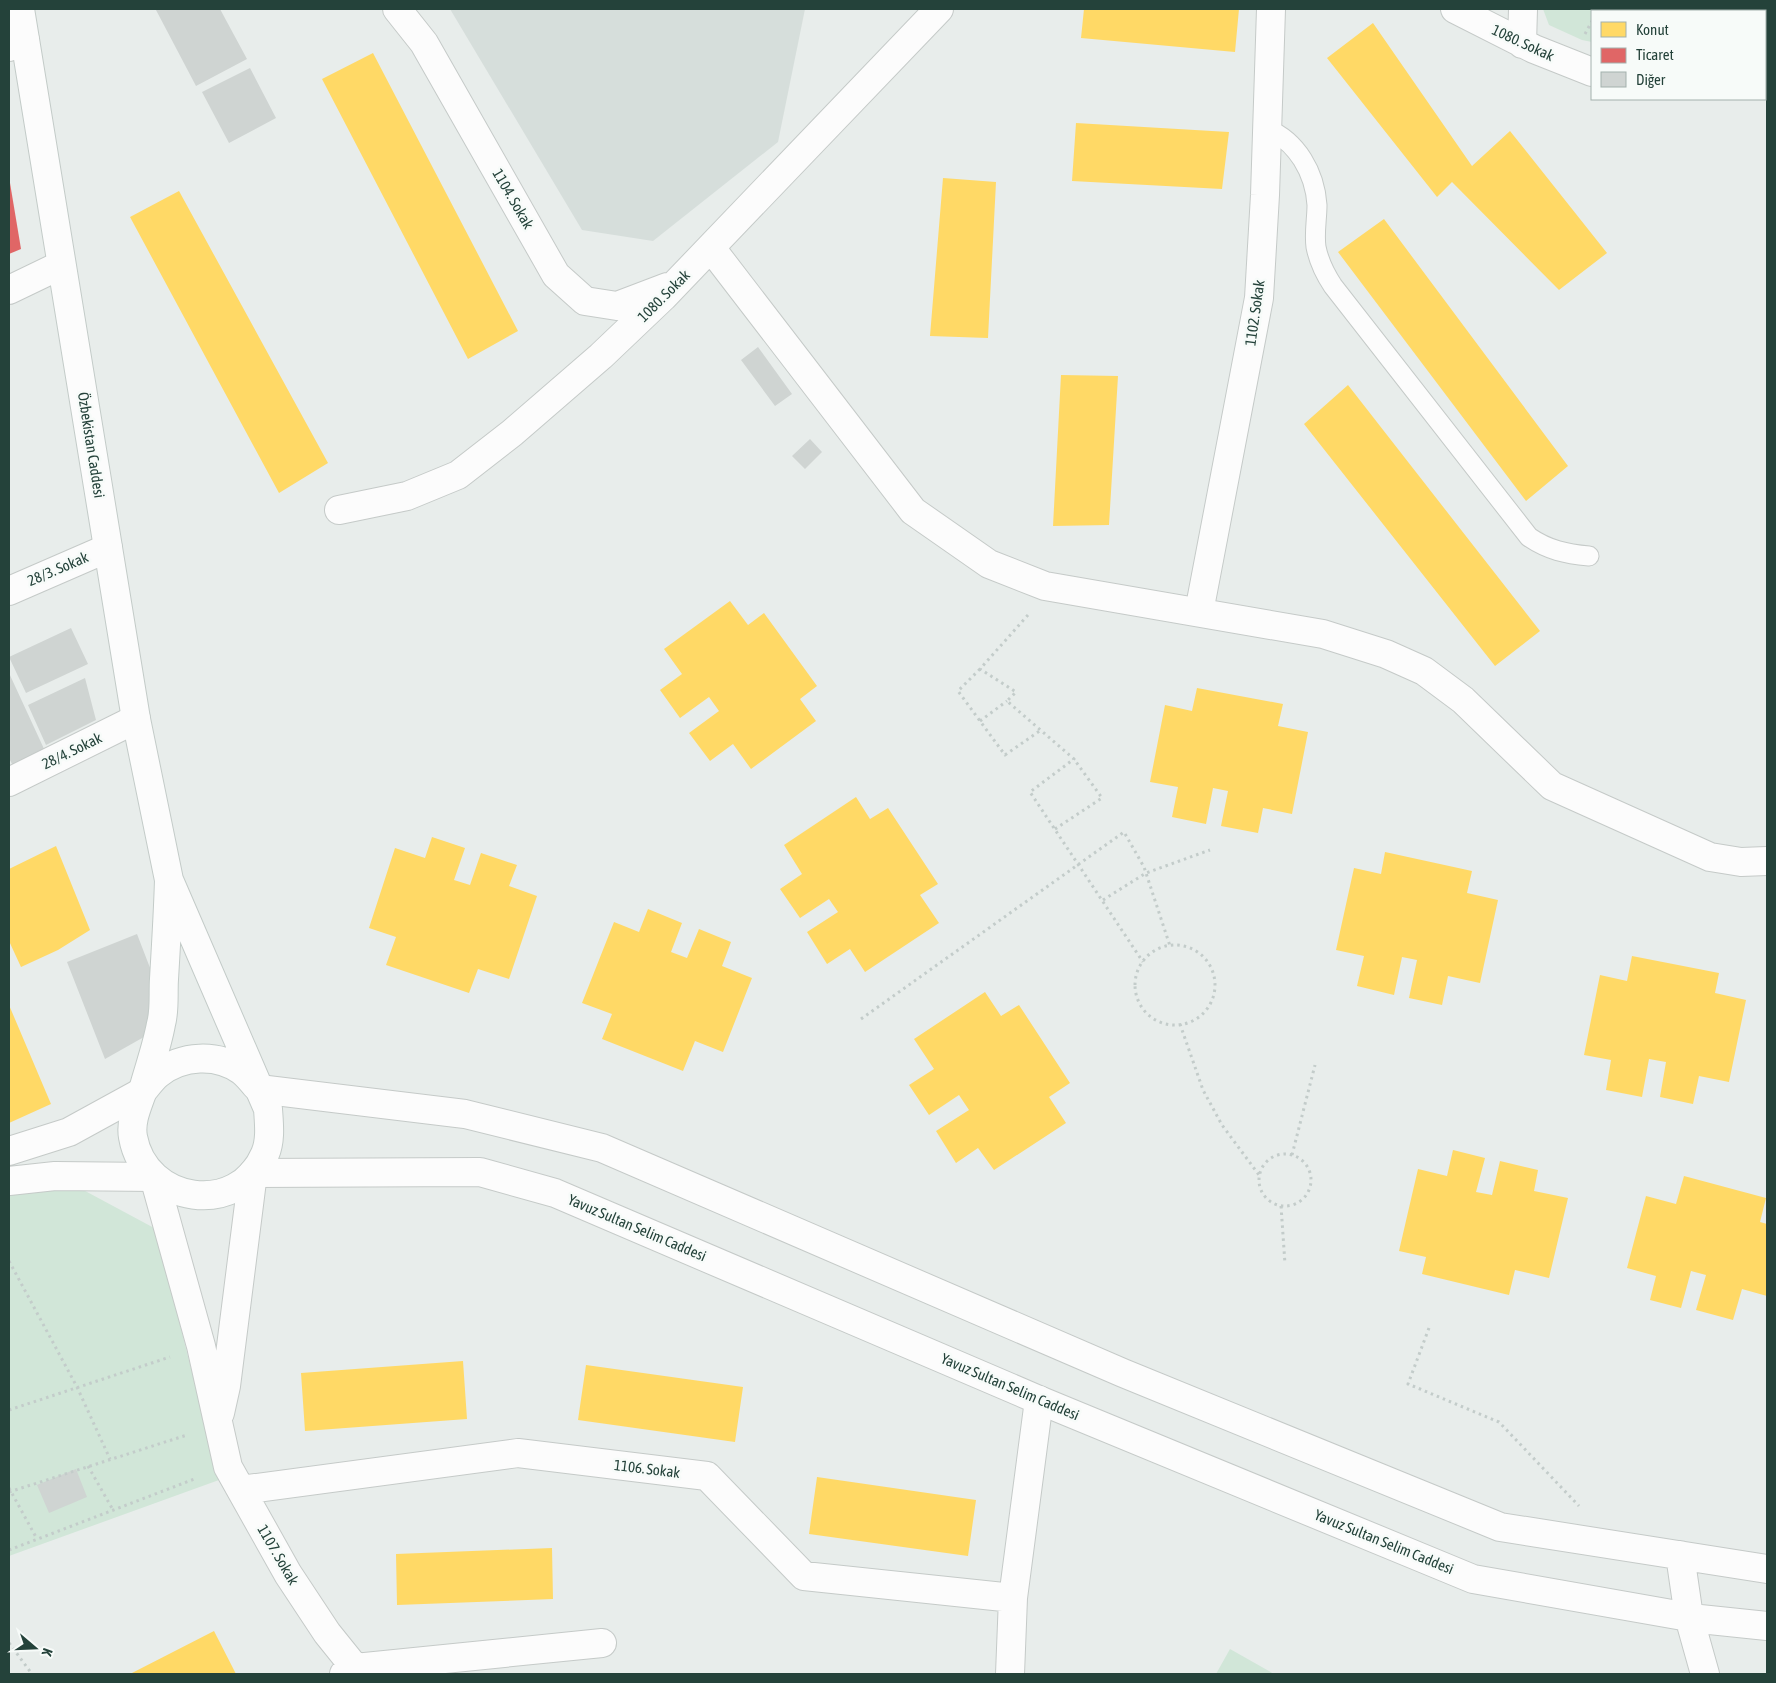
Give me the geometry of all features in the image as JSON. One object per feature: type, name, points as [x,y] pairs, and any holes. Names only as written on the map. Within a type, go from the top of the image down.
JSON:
[{"type":"street","name":"Özbekistan Caddesi","points":[[20,9],[17,44],[61,265],[136,719],[169,880]]},
{"type":"street","name":"1104. Sokak","points":[[397,9],[424,43],[556,275],[585,301],[617,306],[677,282]]},
{"type":"street","name":"1080. Sokak","points":[[339,510],[407,496],[458,475],[512,433],[602,356],[677,282],[938,9]]},
{"type":"street","name":"1102. Sokak","points":[[1199,612],[1259,298],[1265,195],[1271,9]]},
{"type":"street","name":"1080. Sokak","points":[[1456,9],[1522,44],[1591,72]]},
{"type":"street","points":[[1522,44],[1523,9]]},
{"type":"street","points":[[711,248],[913,511],[990,564],[1045,586],[1323,634],[1386,654],[1424,671],[1462,700],[1552,786],[1710,857],[1741,862],[1767,861]]},
{"type":"street","points":[[9,290],[61,265]]},
{"type":"street","name":"28/3. Sokak","points":[[9,591],[108,548]]},
{"type":"street","name":"28/4. Sokak","points":[[9,782],[136,719]]},
{"type":"street","points":[[169,880],[268,1109],[270,1132],[265,1154],[253,1173],[236,1187],[215,1195],[193,1196],[172,1190],[154,1177],[140,1158],[133,1137],[134,1114],[162,1023],[169,880]]},
{"type":"street","points":[[9,1151],[68,1132],[142,1092],[157,1074],[177,1062],[199,1058],[223,1061],[243,1072],[259,1089],[465,1114],[602,1148],[1123,1373],[1500,1527],[1767,1569]]},
{"type":"street","name":"Yavuz Sultan Selim Caddesi","points":[[253,1173],[480,1172],[554,1193],[1039,1400],[1473,1579],[1688,1617],[1767,1626]]},
{"type":"street","name":"1107. Sokak","points":[[218,1425],[226,1386],[253,1173]]},
{"type":"street","points":[[9,1181],[55,1176],[154,1177]]},
{"type":"street","name":"1107. Sokak","points":[[154,1177],[201,1346],[228,1466],[288,1574],[353,1672]]},
{"type":"street","points":[[1010,1674],[1014,1598],[1039,1400]]},
{"type":"street","name":"1106. Sokak","points":[[241,1490],[518,1453],[708,1476],[804,1576],[1014,1598]]},
{"type":"street","points":[[1680,1555],[1688,1617],[1704,1674]]},
{"type":"street","points":[[353,1672],[602,1643]]},
{"type":"lane","points":[[1267,129],[1284,138],[1296,148],[1310,174],[1317,206],[1316,246],[1321,266],[1333,286],[1529,537],[1548,548],[1568,554],[1588,556]]},
{"type":"path","points":[[1029,614],[958,691],[1005,755],[1041,730]]},
{"type":"path","points":[[980,669],[1016,692],[980,721]]},
{"type":"path","points":[[1007,700],[1074,759],[1102,798],[1055,829]]},
{"type":"path","points":[[1074,759],[1030,792],[1143,962]]},
{"type":"path","points":[[861,1019],[1124,832],[1144,867],[1170,946]]},
{"type":"path","points":[[1103,900],[1146,873],[1210,850]]},
{"type":"path","points":[[1170,946],[1182,946],[1194,950],[1211,968],[1215,980],[1210,1005],[1201,1016],[1190,1023],[1176,1026],[1162,1023],[1150,1017],[1141,1006],[1136,993],[1136,980],[1143,962],[1158,950],[1170,946]]},
{"type":"path","points":[[1180,1024],[1203,1090],[1222,1125],[1259,1174]]},
{"type":"path","points":[[1292,1155],[1315,1065]]},
{"type":"path","points":[[1276,1155],[1292,1155],[1306,1165],[1310,1173],[1309,1190],[1305,1197],[1290,1206],[1273,1204],[1261,1191],[1259,1174],[1262,1166],[1276,1155]]},
{"type":"path","points":[[1281,1206],[1286,1264]]},
{"type":"path","points":[[9,1261],[77,1387],[110,1459]]},
{"type":"path","points":[[1429,1328],[1408,1384],[1499,1422],[1584,1511]]},
{"type":"path","points":[[9,1410],[201,1346]]},
{"type":"path","points":[[38,1539],[9,1490],[218,1425]]},
{"type":"path","points":[[88,1466],[113,1510]]},
{"type":"path","points":[[9,1550],[228,1466]]},
{"type":"path","points":[[9,1643],[32,1674]]},
{"type":"shaded area","points":[[450,9],[805,9],[778,142],[653,241],[582,230]]},
{"type":"green space","points":[[1543,9],[1767,9],[1767,56],[1766,10],[1591,10],[1591,42],[1582,40],[1549,25]]},
{"type":"green space","points":[[74,1185],[156,1229],[219,1480],[9,1556],[9,1191]]},
{"type":"green space","points":[[1230,1649],[1274,1674],[1216,1674]]},
{"type":"building: Konut","points":[[1084,9],[1239,9],[1235,52],[1081,38]]},
{"type":"building: Konut","points":[[1373,23],[1472,166],[1510,131],[1607,253],[1559,290],[1452,182],[1437,197],[1327,58]]},
{"type":"building: Konut","points":[[373,53],[518,331],[468,359],[322,79]]},
{"type":"building: Konut","points":[[1076,123],[1229,132],[1222,189],[1072,181]]},
{"type":"building: Konut","points":[[943,178],[996,182],[988,338],[930,336]]},
{"type":"building: Konut","points":[[179,191],[328,463],[279,493],[130,217]]},
{"type":"building: Konut","points":[[1384,219],[1568,466],[1526,501],[1338,252]]},
{"type":"building: Konut","points":[[1061,375],[1118,376],[1109,525],[1053,526]]},
{"type":"building: Konut","points":[[1348,385],[1540,631],[1495,666],[1304,424]]},
{"type":"building: Konut","points":[[730,601],[748,625],[764,613],[817,686],[800,699],[816,721],[751,769],[733,744],[710,761],[689,733],[719,711],[709,697],[680,718],[660,690],[682,674],[664,649]]},
{"type":"building: Konut","points":[[1197,688],[1283,704],[1278,726],[1308,732],[1292,814],[1263,808],[1258,833],[1221,826],[1228,791],[1213,788],[1206,824],[1172,817],[1178,787],[1150,782],[1165,705],[1192,711]]},
{"type":"building: Konut","points":[[856,797],[870,819],[888,808],[938,884],[920,895],[939,923],[865,972],[850,949],[827,964],[807,932],[838,912],[829,899],[800,918],[780,889],[802,874],[784,845]]},
{"type":"building: Konut","points":[[432,837],[465,848],[454,880],[470,885],[481,853],[517,865],[509,886],[537,896],[509,979],[478,969],[469,993],[386,965],[396,937],[369,928],[395,848],[425,858]]},
{"type":"building: Konut","points":[[56,846],[90,930],[58,950],[21,967],[9,941],[9,869]]},
{"type":"building: Konut","points":[[1385,852],[1472,871],[1467,893],[1498,900],[1480,983],[1448,976],[1442,1005],[1409,998],[1417,960],[1402,957],[1394,995],[1357,986],[1364,956],[1336,950],[1354,868],[1381,874]]},
{"type":"building: Konut","points":[[648,909],[682,923],[671,952],[687,958],[699,929],[731,942],[722,966],[752,978],[723,1052],[695,1041],[683,1071],[602,1039],[612,1014],[582,1003],[614,922],[639,932]]},
{"type":"building: Konut","points":[[1632,956],[1719,973],[1715,993],[1746,1000],[1729,1082],[1699,1076],[1693,1104],[1660,1097],[1666,1062],[1649,1059],[1642,1097],[1606,1090],[1611,1060],[1584,1055],[1600,975],[1627,981]]},
{"type":"building: Konut","points":[[985,992],[1001,1016],[1019,1005],[1070,1083],[1049,1097],[1066,1123],[994,1170],[978,1148],[956,1163],[936,1131],[969,1110],[959,1095],[929,1115],[909,1085],[934,1069],[914,1039]]},
{"type":"building: Konut","points":[[9,1005],[51,1104],[9,1123]]},
{"type":"building: Konut","points":[[1453,1150],[1485,1158],[1476,1192],[1492,1195],[1500,1161],[1538,1170],[1534,1191],[1568,1198],[1549,1278],[1515,1270],[1509,1295],[1422,1274],[1426,1257],[1399,1251],[1418,1169],[1447,1176]]},
{"type":"building: Konut","points":[[1684,1176],[1766,1198],[1760,1222],[1767,1224],[1767,1296],[1742,1289],[1733,1320],[1696,1310],[1706,1275],[1691,1271],[1681,1308],[1650,1300],[1656,1276],[1627,1268],[1646,1196],[1676,1204]]},
{"type":"building: Konut","points":[[463,1361],[467,1419],[305,1431],[301,1373]]},
{"type":"building: Konut","points":[[586,1365],[743,1387],[735,1442],[578,1420]]},
{"type":"building: Konut","points":[[817,1477],[976,1500],[968,1556],[809,1534]]},
{"type":"building: Konut","points":[[552,1548],[553,1599],[397,1605],[396,1554]]},
{"type":"building: Konut","points":[[214,1631],[236,1674],[130,1674]]},
{"type":"building: Ticaret","points":[[9,177],[21,249],[9,254]]},
{"type":"building: Diğer","points":[[220,9],[247,59],[196,86],[156,10]]},
{"type":"building: Diğer","points":[[250,68],[276,118],[229,143],[202,92]]},
{"type":"building: Diğer","points":[[758,347],[792,394],[775,406],[741,360]]},
{"type":"building: Diğer","points":[[810,439],[822,452],[805,469],[792,456]]},
{"type":"building: Diğer","points":[[71,628],[88,664],[26,693],[9,657]]},
{"type":"building: Diğer","points":[[9,673],[45,751],[13,766],[9,758]]},
{"type":"building: Diğer","points":[[85,678],[96,720],[46,745],[28,705]]},
{"type":"building: Diğer","points":[[137,934],[157,986],[151,1033],[105,1059],[67,962]]},
{"type":"building: Diğer","points":[[76,1469],[87,1497],[49,1513],[37,1485]]}]
